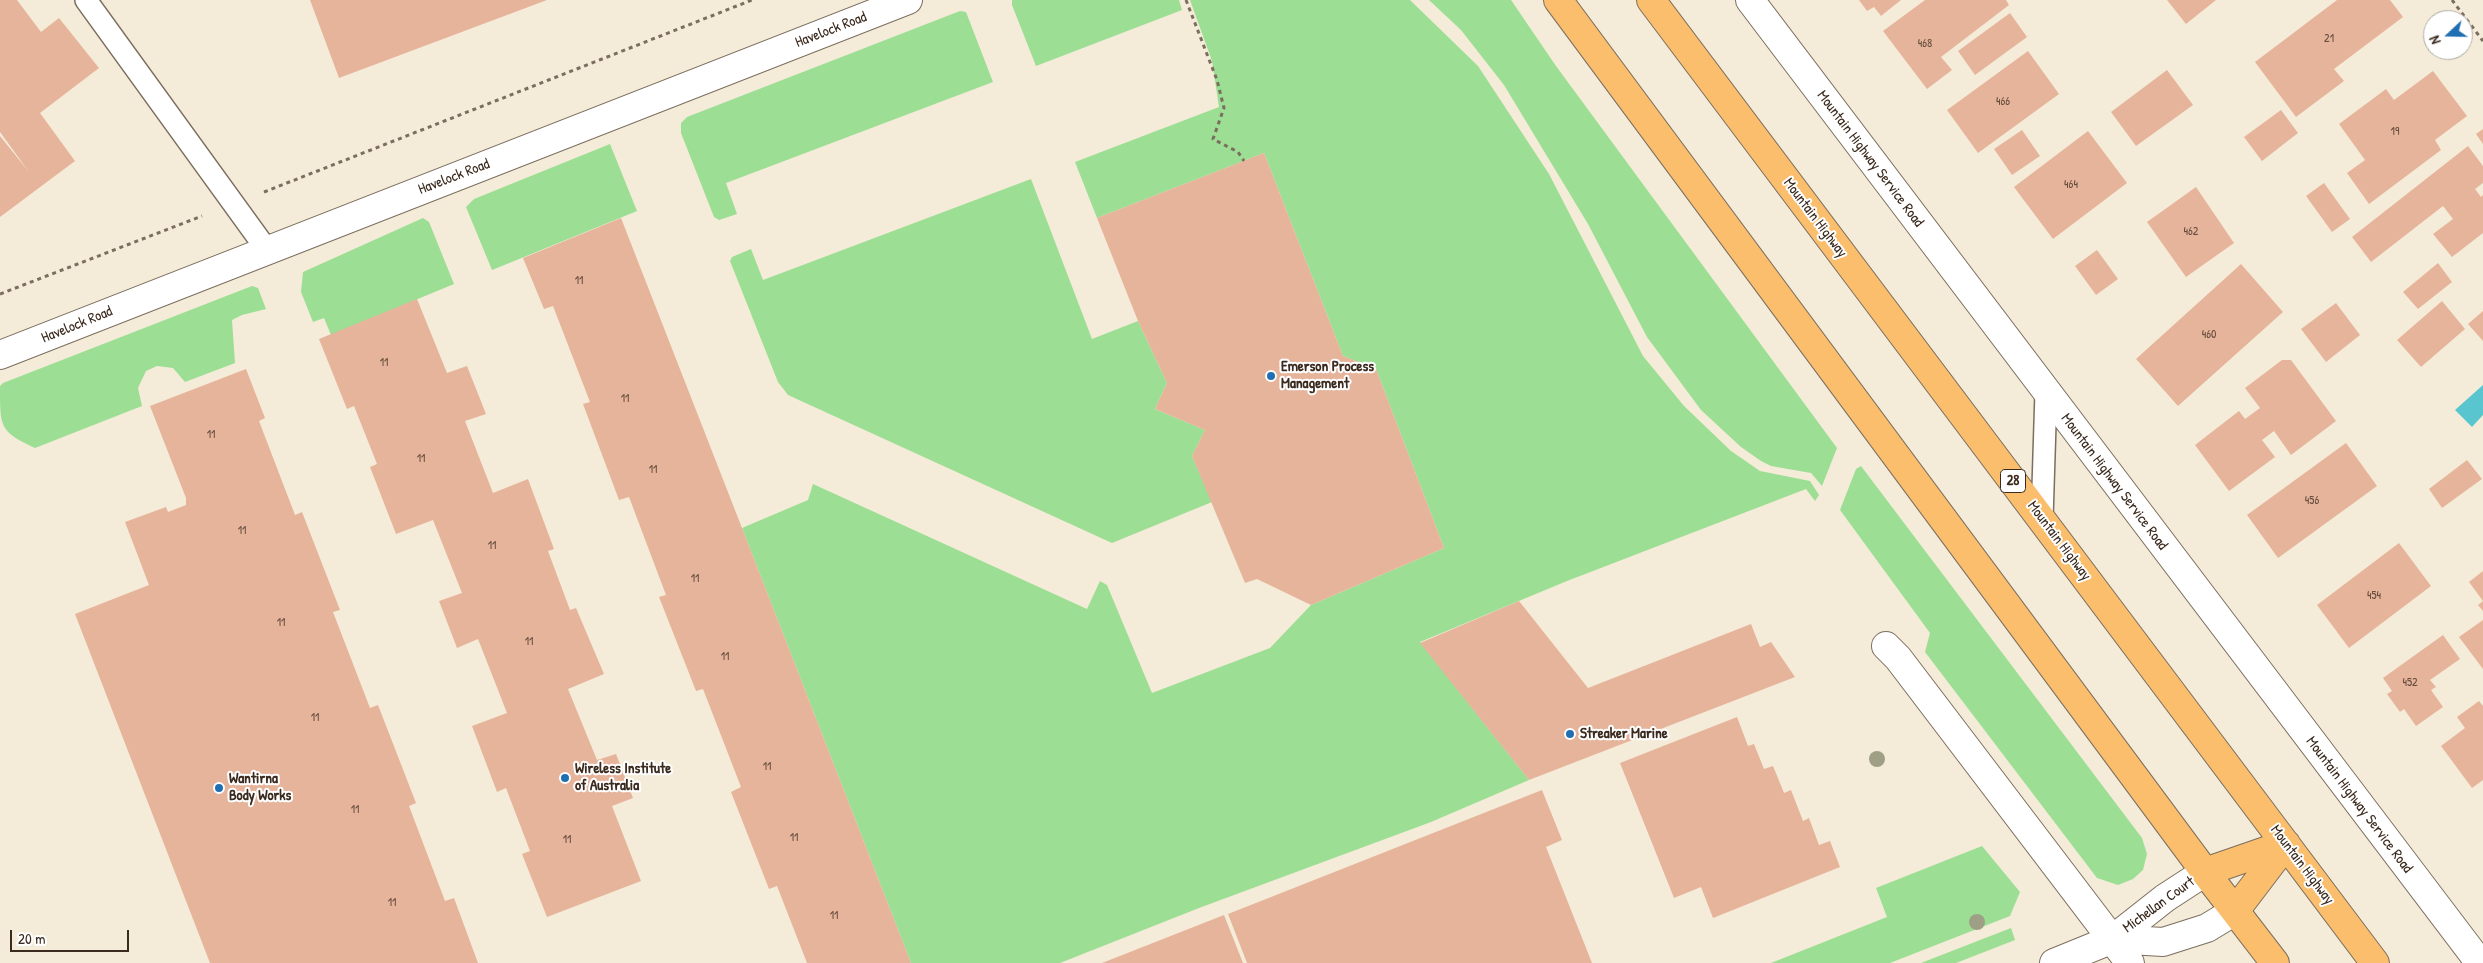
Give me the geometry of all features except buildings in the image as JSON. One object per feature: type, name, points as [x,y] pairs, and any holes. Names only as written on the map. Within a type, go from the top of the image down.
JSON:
[{"type":"main road","points":[[1558,0],[2204,872],[2275,963]]},
{"type":"main road","name":"Mountain Highway","points":[[1651,0],[2375,963]]},
{"type":"main road","points":[[2204,872],[2286,844]]},
{"type":"main road","points":[[2234,911],[2286,844]]},
{"type":"street","name":"Havelock Road","points":[[0,356],[908,0]]},
{"type":"street","name":"Mountain Highway Service Road","points":[[1750,0],[2480,963]]},
{"type":"street","points":[[1886,646],[1916,681],[2130,963]]},
{"type":"street","name":"Michellan Court","points":[[2054,963],[2113,939],[2165,898],[2204,872]]},
{"type":"street","name":"Michellan Court","points":[[2113,939],[2163,942],[2207,928],[2234,911]]},
{"type":"lane","points":[[86,0],[267,250]]},
{"type":"lane","points":[[2042,518],[2046,392]]},
{"type":"path","points":[[0,294],[752,0]]},
{"type":"path","points":[[1186,0],[1217,80],[1224,108],[1213,139],[1238,152],[1244,161]]},
{"type":"path","points":[[2452,0],[2483,41]]},
{"type":"green space","points":[[1012,0],[1179,0],[1182,10],[1036,66],[1012,5]]},
{"type":"green space","points":[[1190,0],[1410,0],[1478,66],[1549,174],[1643,356],[1684,406],[1731,451],[1760,471],[1810,481],[1819,495],[1815,501],[1806,489],[1567,581],[1420,642],[1529,780],[1431,822],[1199,908],[1060,963],[911,963],[742,528],[808,500],[813,484],[1087,609],[1100,581],[1107,585],[1152,693],[1270,648],[1311,605],[1444,548],[1376,369],[1343,356],[1264,153],[1097,218],[1075,162],[1219,107],[1212,61]]},
{"type":"green space","points":[[1429,0],[1511,0],[1556,66],[1837,448],[1822,486],[1811,473],[1771,466],[1761,461],[1741,447],[1701,410],[1647,337],[1588,224],[1504,85],[1461,30]]},
{"type":"green space","points":[[960,11],[966,12],[993,82],[726,183],[737,214],[719,220],[714,217],[681,133],[681,123],[687,117]]},
{"type":"green space","points":[[610,144],[637,211],[492,270],[466,207],[474,199]]},
{"type":"green space","points":[[1031,179],[1092,339],[1138,321],[1167,383],[1155,409],[1205,430],[1192,456],[1212,502],[1112,543],[788,395],[778,382],[730,261],[732,257],[751,249],[763,280]]},
{"type":"green space","points":[[423,218],[429,222],[454,284],[331,335],[324,318],[313,322],[301,292],[303,272]]},
{"type":"green space","points":[[252,286],[258,288],[266,309],[242,315],[232,320],[235,363],[185,382],[173,368],[157,366],[146,371],[138,388],[142,406],[35,448],[15,437],[4,427],[0,400],[0,386],[3,383]]},
{"type":"green space","points":[[1861,466],[2142,838],[2147,854],[2143,870],[2133,879],[2118,885],[2097,878],[1925,652],[1930,633],[1840,510],[1856,469]]},
{"type":"green space","points":[[1982,846],[2020,892],[2010,916],[1890,963],[1771,963],[1887,917],[1876,888]]},
{"type":"green space","points":[[2011,928],[2015,940],[1956,963],[1921,963]]},
{"type":"water","points":[[2483,385],[2483,415],[2472,427],[2455,410]]},
{"type":"place","name":"Emerson Process Management","points":[[1271,376]]},
{"type":"place","name":"Streaker Marine","points":[[1570,734]]},
{"type":"place","name":"Wireless Institute of Australia","points":[[565,778]]},
{"type":"place","name":"Wantirna Body Works","points":[[219,788]]}]
